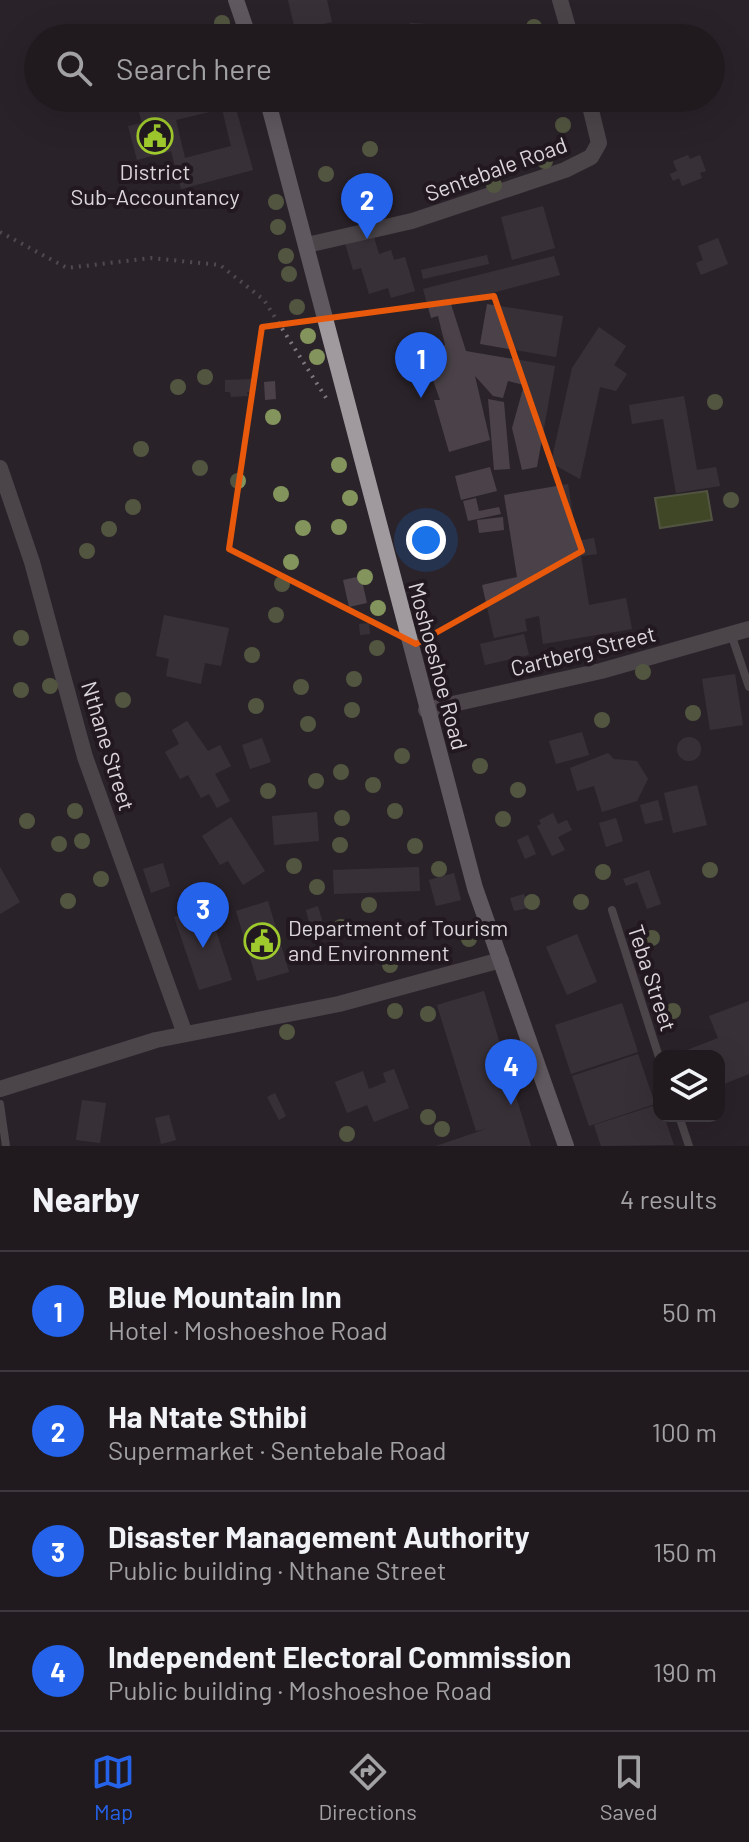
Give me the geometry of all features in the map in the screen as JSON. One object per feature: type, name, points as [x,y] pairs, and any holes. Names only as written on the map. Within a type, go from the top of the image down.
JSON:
[{"type":"street","points":[[236,0],[244,24]]},
{"type":"street","points":[[560,0],[567,24]]},
{"type":"street","name":"Moshoeshoe Road","points":[[271,112],[475,888],[566,1146]]},
{"type":"street","name":"Sentebale Road","points":[[307,245],[412,221],[565,170],[591,157],[599,143],[591,112]]},
{"type":"street","name":"Nthane Street","points":[[0,468],[32,562],[85,757],[185,1034]]},
{"type":"street","name":"Cartberg Street","points":[[426,710],[601,671],[749,629]]},
{"type":"street","points":[[0,1089],[185,1034],[261,1022],[339,1004],[501,960]]},
{"type":"lane","points":[[731,634],[749,687]]},
{"type":"lane","name":"Teba Street","points":[[612,910],[657,1050]]},
{"type":"lane","points":[[0,1104],[6,1146]]},
{"type":"lane","points":[[681,1122],[689,1146]]},
{"type":"path","points":[[0,232],[67,268],[151,258],[220,265],[264,300],[329,403]]},
{"type":"highlighted area","points":[[494,296],[582,551],[416,644],[229,549],[262,327]]},
{"type":"shaded area","points":[[707,491],[712,520],[660,528],[655,498]]},
{"type":"building","points":[[288,0],[327,0],[332,22],[294,24]]},
{"type":"building","name":"District Sub-Accountancy","points":[[139,112],[209,112],[176,120],[185,158],[231,146],[223,112],[237,112],[253,170],[181,189],[171,151],[137,160],[128,126],[142,123]]},
{"type":"building","points":[[688,155],[690,159],[700,155],[706,171],[700,173],[702,178],[682,186],[679,178],[673,181],[670,174],[677,171],[673,161]]},
{"type":"building","points":[[543,206],[555,248],[512,260],[501,217]]},
{"type":"building","points":[[373,234],[379,254],[391,250],[394,260],[405,257],[415,291],[391,298],[388,288],[369,294],[361,268],[353,270],[345,243]]},
{"type":"building","points":[[718,238],[728,264],[701,275],[696,263],[703,260],[698,246]]},
{"type":"building","points":[[487,255],[489,264],[423,279],[421,270]]},
{"type":"building","points":[[554,256],[560,275],[451,304],[466,351],[555,366],[537,467],[522,470],[512,428],[524,385],[508,381],[503,398],[493,396],[475,376],[490,440],[449,452],[434,400],[440,400],[424,355],[445,345],[438,316],[431,318],[423,289]]},
{"type":"building","points":[[487,304],[563,316],[556,357],[480,344]]},
{"type":"building","points":[[599,327],[626,346],[614,365],[627,374],[616,391],[600,387],[580,479],[551,463],[572,368]]},
{"type":"building","points":[[253,379],[253,392],[247,392],[248,396],[231,397],[230,392],[225,392],[225,380]]},
{"type":"building","points":[[275,381],[276,399],[265,400],[264,382]]},
{"type":"building","points":[[684,396],[697,470],[716,467],[720,486],[676,493],[663,419],[632,424],[629,405]]},
{"type":"building","points":[[488,399],[504,402],[510,469],[494,470]]},
{"type":"building","points":[[490,467],[497,491],[461,500],[455,476]]},
{"type":"building","points":[[568,484],[577,541],[594,538],[597,554],[581,556],[589,605],[626,598],[632,629],[543,644],[539,616],[525,619],[527,631],[494,638],[482,585],[517,577],[504,495]]},
{"type":"building","points":[[476,498],[479,511],[499,507],[501,514],[468,521],[463,501]]},
{"type":"building","points":[[503,517],[504,530],[479,533],[477,520]]},
{"type":"building","points":[[361,576],[367,603],[349,607],[343,580]]},
{"type":"building","points":[[164,615],[229,628],[221,666],[205,663],[201,684],[166,676],[169,659],[156,656]]},
{"type":"building","points":[[369,623],[370,634],[360,635],[359,624]]},
{"type":"building","points":[[524,634],[529,655],[485,665],[480,644]]},
{"type":"building","points":[[735,674],[743,725],[710,730],[702,679]]},
{"type":"building","points":[[187,721],[208,751],[220,745],[231,766],[215,774],[230,801],[217,808],[209,794],[201,798],[188,775],[180,779],[165,752],[179,744],[172,730]]},
{"type":"building","points":[[582,732],[589,755],[556,764],[549,741]]},
{"type":"building","points":[[689,737],[697,741],[701,749],[697,757],[689,761],[681,757],[677,749],[681,741]]},
{"type":"building","points":[[262,738],[271,762],[250,769],[242,745]]},
{"type":"building","points":[[608,753],[614,759],[637,761],[648,779],[637,801],[602,812],[594,786],[577,791],[570,768]]},
{"type":"building","points":[[697,785],[707,825],[673,833],[664,793]]},
{"type":"building","points":[[658,800],[663,820],[645,824],[640,805]]},
{"type":"building","points":[[317,812],[319,841],[274,845],[272,816]]},
{"type":"building","points":[[553,813],[558,824],[567,820],[572,830],[558,837],[565,850],[552,856],[537,826],[541,824],[539,820]]},
{"type":"building","points":[[231,817],[265,871],[243,885],[228,861],[220,865],[202,836]]},
{"type":"building","points":[[616,818],[623,841],[606,847],[599,823]]},
{"type":"building","points":[[528,835],[536,854],[525,859],[517,840]]},
{"type":"building","points":[[163,863],[170,886],[151,893],[143,869]]},
{"type":"building","points":[[0,867],[20,902],[0,914]]},
{"type":"building","points":[[419,867],[420,891],[334,894],[333,870]]},
{"type":"building","points":[[649,870],[661,904],[647,909],[637,882],[626,886],[623,879]]},
{"type":"building","points":[[454,873],[461,900],[436,906],[429,880]]},
{"type":"building","points":[[524,894],[528,908],[514,911],[510,898]]},
{"type":"building","name":"Department of Tourism and Environment","points":[[268,901],[289,972],[257,981],[236,911]]},
{"type":"building","points":[[208,906],[232,980],[199,990],[174,917]]},
{"type":"building","points":[[318,906],[325,931],[312,935],[306,910]]},
{"type":"building","points":[[577,934],[597,982],[567,995],[546,947]]},
{"type":"building","points":[[484,991],[531,1146],[436,1146],[486,1129],[476,1131],[437,1005]]},
{"type":"building","points":[[749,1001],[749,1074],[725,1084],[725,1050],[687,1050],[718,1038],[709,1016]]},
{"type":"building","points":[[622,1003],[638,1052],[571,1074],[555,1025]]},
{"type":"building","points":[[638,1054],[653,1105],[589,1126],[572,1076]]},
{"type":"building","points":[[394,1069],[409,1108],[374,1122],[367,1105],[347,1113],[335,1082],[363,1071],[369,1089],[386,1082],[383,1073]]},
{"type":"building","points":[[275,1093],[286,1116],[279,1120],[267,1097]]},
{"type":"building","points":[[82,1100],[106,1103],[100,1143],[76,1140]]},
{"type":"building","points":[[653,1106],[653,1122],[666,1122],[674,1145],[601,1146],[594,1125]]},
{"type":"building","points":[[169,1115],[176,1140],[161,1144],[155,1118]]},
{"type":"place","name":"District Sub-Accountancy","points":[[155,136]]},
{"type":"place","name":"Ha Ntate Sthibi","points":[[367,239]]},
{"type":"place","name":"Blue Mountain Inn","points":[[421,398]]},
{"type":"place","name":"Department of Tourism and Environment","points":[[262,941]]},
{"type":"place","name":"Disaster Management Authority","points":[[203,948]]},
{"type":"place","name":"Independent Electoral Commission","points":[[511,1105]]}]
